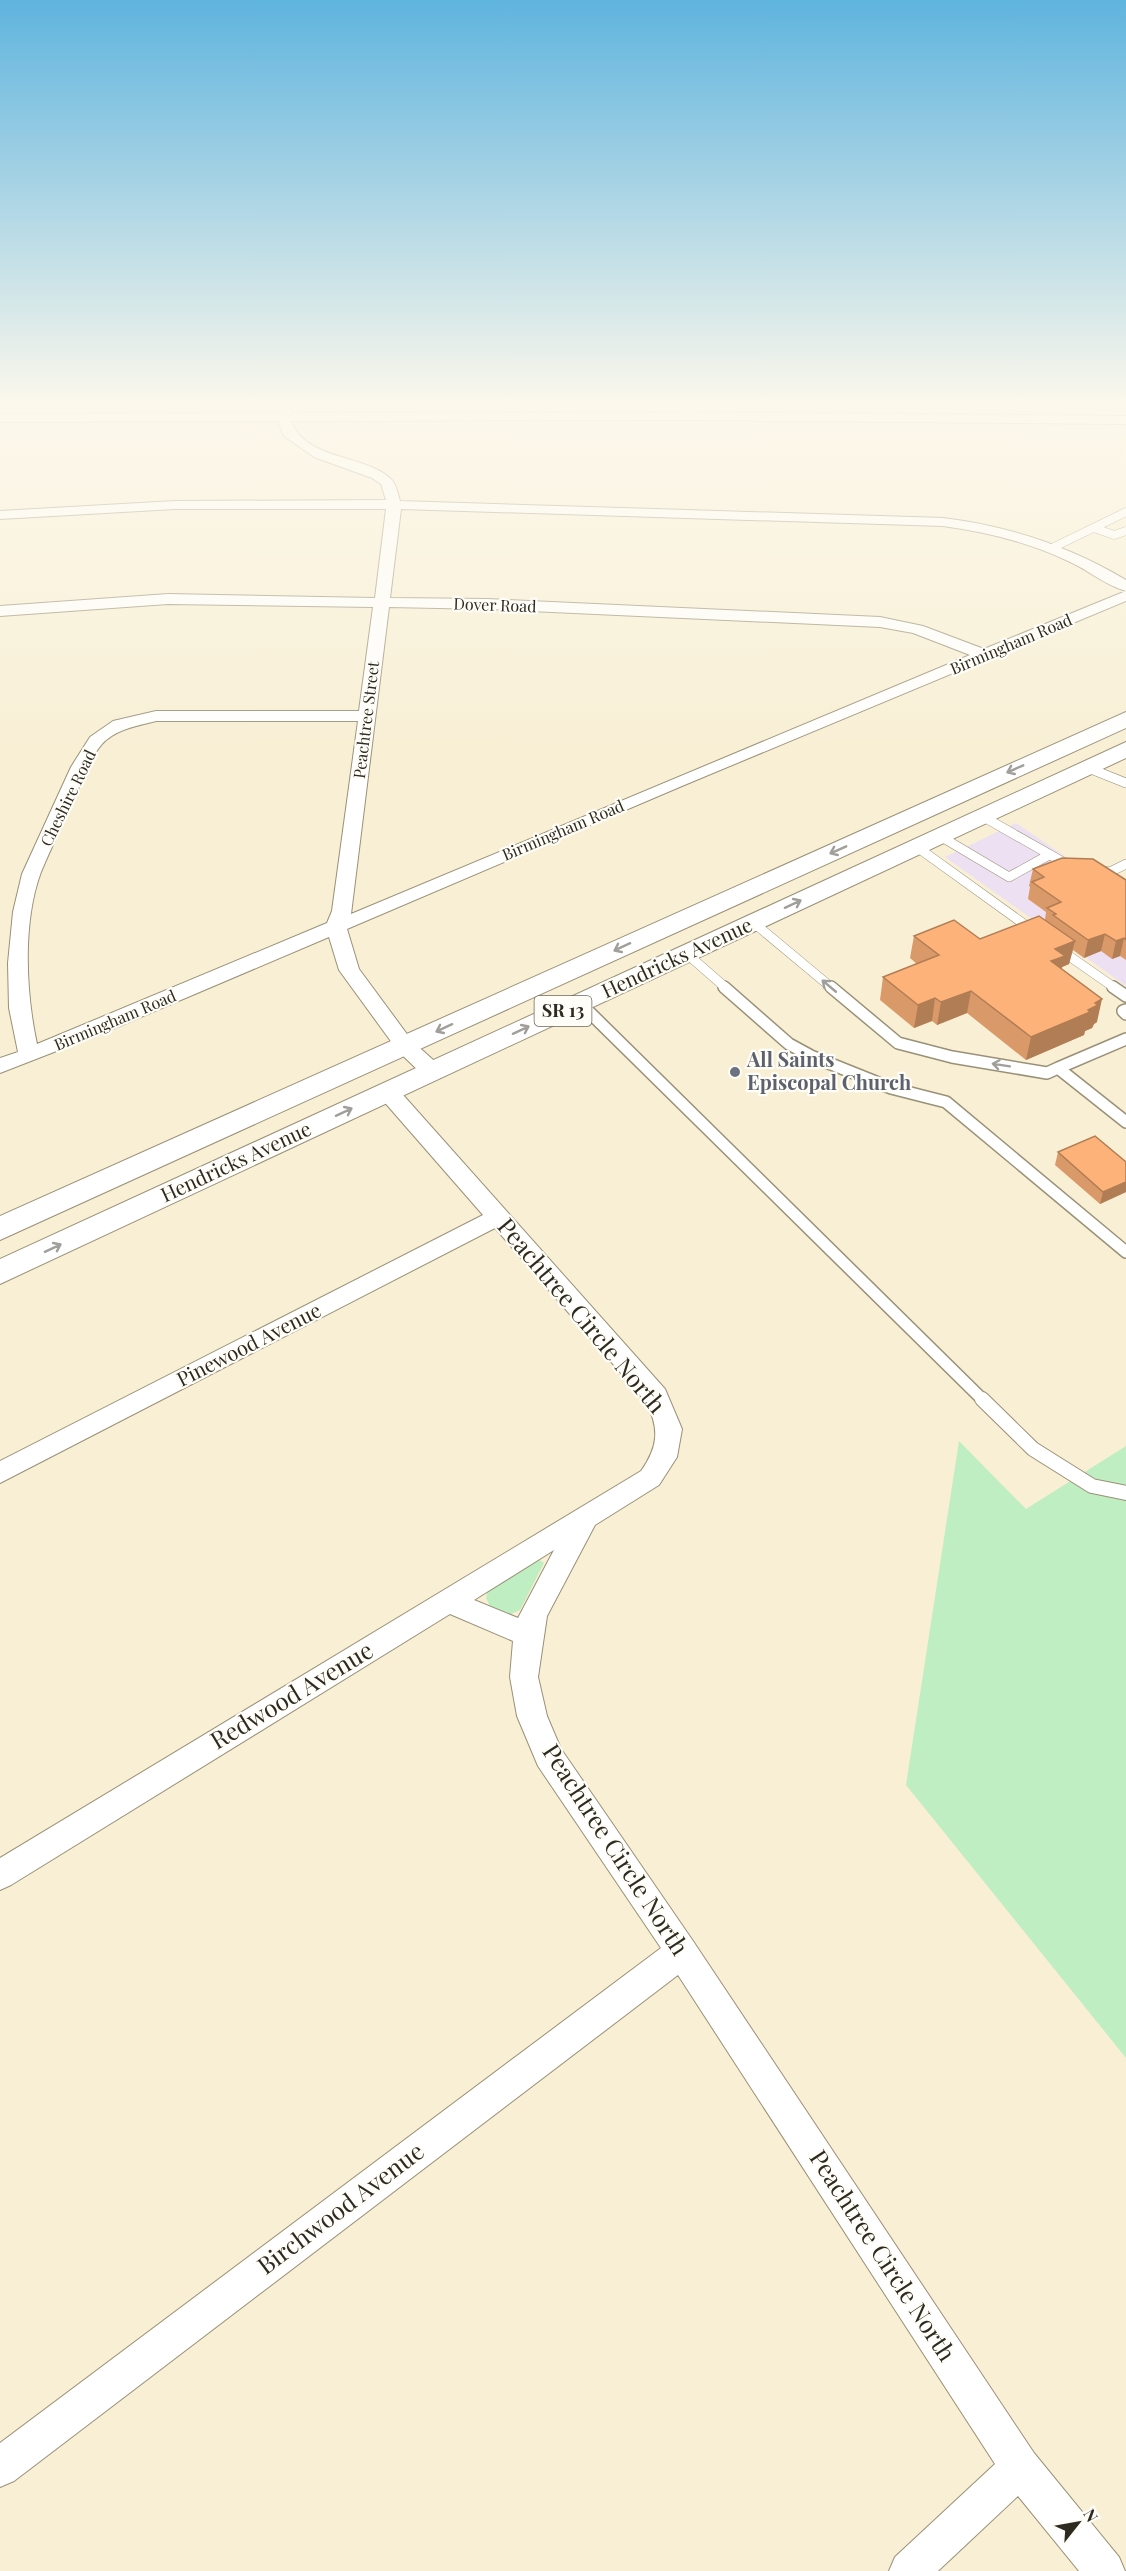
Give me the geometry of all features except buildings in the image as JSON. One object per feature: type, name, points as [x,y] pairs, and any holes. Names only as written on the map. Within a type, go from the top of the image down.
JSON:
[{"type":"main road","name":"Hendricks Avenue","points":[[0,1229],[1126,719]]},
{"type":"main road","name":"Hendricks Avenue","points":[[0,1272],[1126,749]]},
{"type":"main road","points":[[1056,751],[1086,767]]},
{"type":"main road","points":[[879,831],[928,842]]},
{"type":"main road","points":[[655,931],[686,953]]},
{"type":"street","name":"Peachtree Street","points":[[336,926],[342,911],[392,521]]},
{"type":"street","points":[[910,521],[943,522],[1004,531],[1054,547],[1126,586]]},
{"type":"street","name":"Birmingham Road","points":[[0,1066],[1126,596]]},
{"type":"street","name":"Dover Road","points":[[0,611],[168,599],[487,604],[880,622],[917,629],[985,655]]},
{"type":"street","name":"Cheshire Road","points":[[29,1055],[19,1008],[18,963],[23,912],[31,874],[80,767],[96,741],[119,726],[156,716],[366,716]]},
{"type":"street","points":[[336,926],[349,970],[405,1046],[432,1071]]},
{"type":"street","name":"Peachtree Circle North","points":[[388,1092],[656,1396],[669,1420],[671,1439],[665,1458],[650,1478],[585,1518],[533,1615],[528,1635],[524,1677],[532,1716],[549,1757],[682,1952],[1020,2467],[1105,2571]]},
{"type":"street","name":"Pinewood Avenue","points":[[0,1473],[498,1217]]},
{"type":"street","name":"Redwood Avenue","points":[[0,1875],[585,1518]]},
{"type":"street","points":[[448,1601],[528,1635]]},
{"type":"street","name":"Birchwood Avenue","points":[[0,2467],[682,1952]]},
{"type":"street","points":[[909,2571],[1020,2467]]},
{"type":"lane","points":[[1054,547],[1108,521]]},
{"type":"lane","points":[[1094,528],[1114,535],[1126,531]]},
{"type":"lane","points":[[1086,767],[1126,783]]},
{"type":"lane","points":[[982,816],[1067,866],[1078,867]]},
{"type":"lane","points":[[928,842],[1009,877],[1049,855]]},
{"type":"lane","points":[[928,842],[1126,996]]},
{"type":"lane","points":[[1089,869],[1110,872],[1126,864]]},
{"type":"lane","points":[[754,923],[898,1043],[952,1057],[1047,1073],[1126,1039]]},
{"type":"lane","points":[[686,953],[789,1044],[811,1056],[891,1088],[946,1102],[1126,1252]]},
{"type":"lane","points":[[580,1003],[1033,1449],[1092,1486],[1126,1493]]},
{"type":"lane","points":[[1058,1068],[1126,1122]]},
{"type":"shaded area","points":[[1016,823],[1126,898],[1126,986],[945,857]]},
{"type":"green space","points":[[959,1441],[1026,1509],[1126,1446],[1126,2058],[906,1785]]},
{"type":"green space","points":[[538,1559],[544,1563],[520,1610],[509,1615],[491,1608],[486,1598],[489,1586]]},
{"type":"place","name":"All Saints Episcopal Church","points":[[735,1072]]}]
